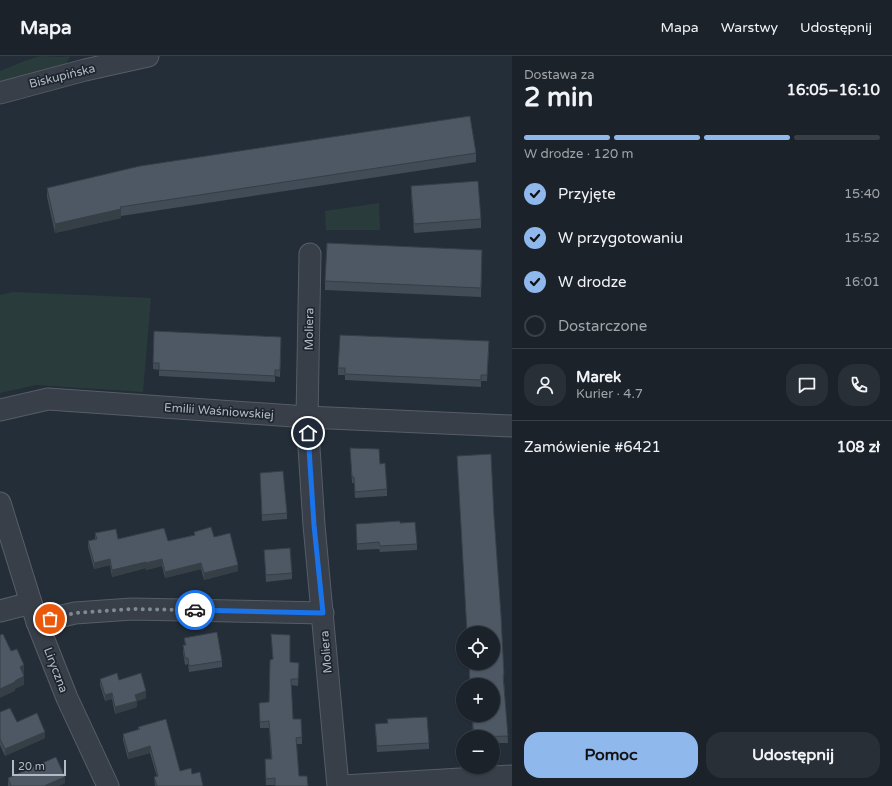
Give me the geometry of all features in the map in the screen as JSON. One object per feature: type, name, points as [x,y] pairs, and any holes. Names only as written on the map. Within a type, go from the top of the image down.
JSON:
[{"type":"street","name":"Biskupińska","points":[[0,93],[83,63],[148,56]]},
{"type":"street","name":"Moliera","points":[[310,254],[307,417],[314,525],[338,786]]},
{"type":"street","name":"Emilii Waśniowskiej","points":[[0,410],[48,399],[307,417],[512,426]]},
{"type":"street","name":"Liryczna","points":[[0,503],[34,612],[67,698],[108,786]]},
{"type":"street","points":[[0,611],[75,613],[132,609],[323,613]]},
{"type":"street","points":[[344,786],[512,776]]},
{"type":"green space","points":[[41,56],[70,56],[66,64],[0,83],[0,71]]},
{"type":"green space","points":[[379,203],[380,230],[326,230],[325,211]]},
{"type":"green space","points":[[13,292],[151,298],[143,392],[36,385],[0,393],[0,295]]},
{"type":"building","points":[[470,116],[476,153],[120,207],[121,209],[55,224],[47,188],[140,166]]},
{"type":"building","points":[[478,181],[481,219],[414,224],[411,186]]},
{"type":"building","points":[[327,243],[482,250],[481,288],[325,281]]},
{"type":"building","points":[[154,331],[281,337],[280,370],[275,370],[275,376],[159,370],[159,363],[153,363]]},
{"type":"building","points":[[340,335],[489,341],[487,375],[481,375],[481,380],[345,374],[345,368],[338,368]]},
{"type":"building","points":[[350,448],[379,449],[380,464],[385,463],[387,489],[355,492],[354,477],[352,477]]},
{"type":"building","points":[[491,454],[501,615],[503,675],[508,736],[500,736],[500,730],[473,730],[473,722],[500,722],[500,678],[470,678],[469,670],[500,670],[500,626],[467,626],[457,456]]},
{"type":"building","points":[[283,471],[287,513],[262,515],[260,473]]},
{"type":"building","points":[[400,521],[400,523],[415,522],[417,544],[380,546],[379,542],[357,544],[356,524]]},
{"type":"building","points":[[211,527],[214,537],[230,533],[238,565],[204,573],[201,563],[165,572],[162,559],[112,570],[110,559],[94,563],[88,541],[97,539],[95,533],[116,529],[118,539],[164,528],[168,541],[195,535],[194,532]]},
{"type":"building","points":[[290,548],[292,573],[266,575],[264,550]]},
{"type":"building","points":[[217,632],[222,661],[189,666],[188,658],[185,658],[183,645],[186,645],[184,638]]},
{"type":"building","points":[[3,634],[11,651],[17,649],[24,665],[20,667],[24,676],[0,689],[0,635]]},
{"type":"building","points":[[271,634],[290,635],[290,662],[299,663],[298,679],[291,679],[293,719],[301,719],[302,737],[296,738],[299,776],[307,776],[308,786],[275,786],[275,778],[266,779],[265,759],[272,759],[269,721],[260,722],[259,703],[269,702],[270,660],[273,659]]},
{"type":"building","points":[[117,673],[119,680],[141,673],[146,691],[135,695],[137,701],[115,707],[112,693],[105,695],[100,679]]},
{"type":"building","points":[[10,708],[17,722],[37,713],[45,732],[5,749],[0,739],[0,712]]},
{"type":"building","points":[[427,717],[429,743],[377,746],[375,724],[388,723],[387,719]]},
{"type":"building","points":[[166,719],[180,771],[191,768],[192,774],[200,772],[203,786],[157,786],[154,777],[158,776],[150,746],[128,753],[123,734],[140,729],[138,727]]},
{"type":"building","points":[[56,757],[65,777],[44,786],[11,786],[8,778]]},
{"type":"way so far","points":[[50,619],[75,613],[132,609],[195,610]]},
{"type":"route","points":[[195,610],[323,613],[314,525],[308,433]]}]
